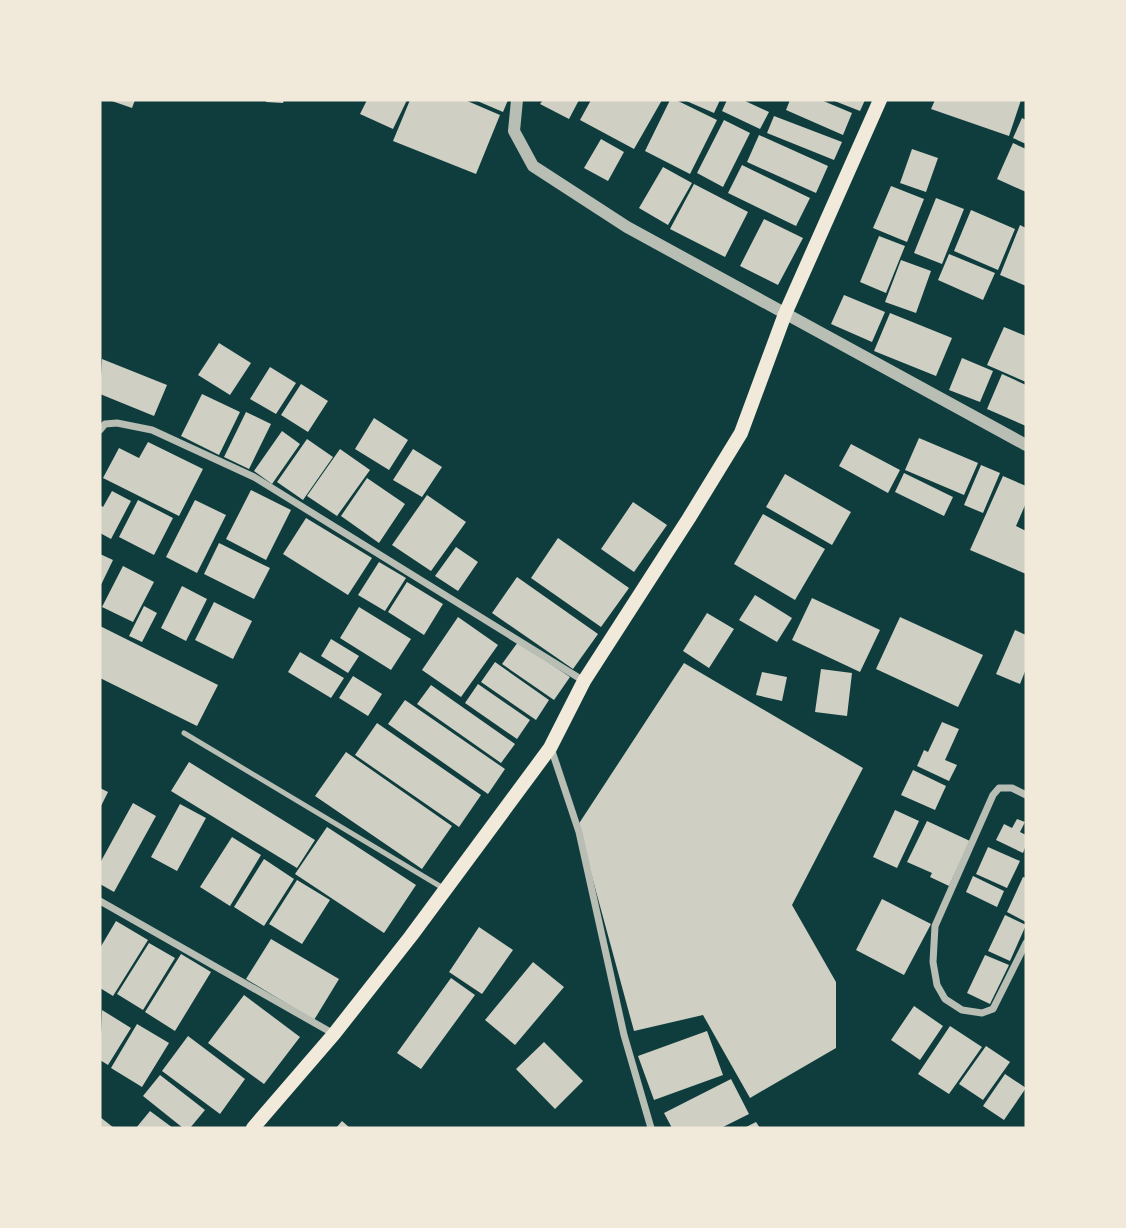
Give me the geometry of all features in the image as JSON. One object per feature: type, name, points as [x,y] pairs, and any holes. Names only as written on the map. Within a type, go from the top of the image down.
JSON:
[{"type":"main road","points":[[253,1128],[334,1034],[550,748],[584,681],[741,433],[785,314],[880,100]]},
{"type":"street","points":[[517,100],[513,131],[533,166],[627,227],[1026,445]]},
{"type":"street","points":[[100,430],[105,424],[117,423],[152,430],[254,477],[584,681]]},
{"type":"street","points":[[550,748],[579,832],[624,1035],[651,1128]]},
{"type":"street","points":[[1026,795],[1006,787],[999,788],[993,795],[935,926],[933,972],[944,999],[962,1010],[982,1013],[993,1009],[1026,943]]},
{"type":"street","points":[[100,901],[334,1034]]},
{"type":"lane","points":[[184,733],[445,890]]},
{"type":"building","points":[[109,100],[135,100],[132,108]]},
{"type":"building","points":[[266,100],[284,100],[283,103]]},
{"type":"building","points":[[367,100],[407,100],[393,129],[360,114]]},
{"type":"building","points":[[410,100],[465,100],[500,115],[476,174],[393,141]]},
{"type":"building","points":[[475,100],[508,100],[503,112]]},
{"type":"building","points":[[543,100],[579,100],[569,119],[540,104]]},
{"type":"building","points":[[591,100],[662,100],[634,149],[580,120]]},
{"type":"building","points":[[670,100],[676,100],[717,120],[690,174],[645,151]]},
{"type":"building","points":[[684,100],[720,100],[714,113]]},
{"type":"building","points":[[727,100],[743,100],[769,112],[760,129],[722,111]]},
{"type":"building","points":[[790,100],[821,100],[852,113],[843,135],[786,110]]},
{"type":"building","points":[[832,100],[865,100],[860,111]]},
{"type":"building","points":[[935,100],[1021,100],[1009,136],[931,109]]},
{"type":"building","points":[[774,116],[842,142],[834,160],[767,133]]},
{"type":"building","points":[[1022,118],[1026,120],[1026,144],[1013,138]]},
{"type":"building","points":[[724,120],[750,133],[723,187],[697,173]]},
{"type":"building","points":[[759,135],[828,166],[816,193],[747,162]]},
{"type":"building","points":[[601,139],[624,152],[608,181],[584,168]]},
{"type":"building","points":[[1013,143],[1026,149],[1026,192],[997,179]]},
{"type":"building","points":[[912,149],[938,158],[926,192],[900,183]]},
{"type":"building","points":[[742,165],[810,198],[796,226],[728,193]]},
{"type":"building","points":[[663,167],[692,183],[668,225],[639,208]]},
{"type":"building","points":[[694,184],[748,212],[725,257],[670,229]]},
{"type":"building","points":[[891,186],[924,199],[907,242],[873,228]]},
{"type":"building","points":[[936,198],[964,209],[942,264],[914,253]]},
{"type":"building","points":[[971,210],[1015,229],[998,270],[954,251]]},
{"type":"building","points":[[764,219],[803,238],[778,285],[740,266]]},
{"type":"building","points":[[1020,225],[1026,228],[1026,286],[1000,275]]},
{"type":"building","points":[[879,236],[905,246],[886,293],[860,282]]},
{"type":"building","points":[[949,254],[995,273],[983,300],[938,280]]},
{"type":"building","points":[[901,260],[931,271],[916,313],[885,302]]},
{"type":"building","points":[[844,295],[885,312],[872,342],[831,324]]},
{"type":"building","points":[[890,313],[952,338],[936,376],[874,351]]},
{"type":"building","points":[[1004,327],[1026,336],[1026,382],[987,365]]},
{"type":"building","points":[[219,343],[251,363],[230,395],[198,375]]},
{"type":"building","points":[[962,358],[993,371],[980,402],[949,390]]},
{"type":"building","points":[[102,359],[167,385],[154,416],[100,394]]},
{"type":"building","points":[[270,367],[296,383],[276,414],[250,399]]},
{"type":"building","points":[[1002,374],[1026,385],[1026,426],[987,409]]},
{"type":"building","points":[[301,384],[328,401],[308,432],[281,415]]},
{"type":"building","points":[[202,394],[240,412],[219,455],[181,436]]},
{"type":"building","points":[[246,412],[271,424],[249,469],[224,457]]},
{"type":"building","points":[[374,418],[408,440],[389,470],[355,449]]},
{"type":"building","points":[[282,431],[300,444],[272,484],[254,471]]},
{"type":"building","points":[[919,438],[978,463],[964,495],[905,470]]},
{"type":"building","points":[[307,439],[333,457],[303,500],[277,482]]},
{"type":"building","points":[[148,442],[203,469],[179,516],[103,478],[119,448],[139,458]]},
{"type":"building","points":[[851,444],[900,470],[888,493],[839,466]]},
{"type":"building","points":[[340,449],[370,470],[337,516],[307,496]]},
{"type":"building","points":[[413,449],[442,467],[422,497],[393,480]]},
{"type":"building","points":[[981,465],[1000,473],[983,513],[964,505]]},
{"type":"building","points":[[904,473],[953,497],[944,516],[895,492]]},
{"type":"building","points":[[785,474],[851,512],[832,545],[766,507]]},
{"type":"building","points":[[1003,476],[1026,486],[1026,503],[1016,526],[1026,531],[1026,574],[970,550]]},
{"type":"building","points":[[367,478],[405,504],[379,543],[341,516]]},
{"type":"building","points":[[251,490],[291,510],[266,560],[226,539]]},
{"type":"building","points":[[112,491],[131,501],[111,539],[100,533],[100,505],[103,507]]},
{"type":"building","points":[[427,495],[466,522],[431,571],[392,545]]},
{"type":"building","points":[[138,500],[173,518],[154,555],[119,537]]},
{"type":"building","points":[[195,500],[226,515],[197,573],[166,557]]},
{"type":"building","points":[[633,502],[667,525],[634,572],[601,549]]},
{"type":"building","points":[[763,514],[825,549],[795,600],[734,564]]},
{"type":"building","points":[[306,518],[372,558],[348,595],[283,554]]},
{"type":"building","points":[[558,538],[629,588],[601,627],[531,578]]},
{"type":"building","points":[[219,543],[270,568],[254,599],[204,574]]},
{"type":"building","points":[[456,547],[478,562],[458,591],[435,576]]},
{"type":"building","points":[[100,554],[113,560],[100,587]]},
{"type":"building","points":[[379,562],[406,578],[385,611],[358,595]]},
{"type":"building","points":[[123,566],[154,582],[133,622],[102,607]]},
{"type":"building","points":[[517,577],[598,634],[573,669],[492,613]]},
{"type":"building","points":[[407,582],[443,604],[424,635],[388,612]]},
{"type":"building","points":[[182,586],[207,599],[186,641],[161,628]]},
{"type":"building","points":[[755,595],[792,618],[777,642],[739,620]]},
{"type":"building","points":[[812,598],[880,630],[860,672],[792,640]]},
{"type":"building","points":[[214,602],[252,621],[233,659],[195,640]]},
{"type":"building","points":[[144,606],[157,613],[142,642],[129,636]]},
{"type":"building","points":[[359,607],[411,639],[391,670],[340,638]]},
{"type":"building","points":[[707,613],[734,629],[709,668],[683,651]]},
{"type":"building","points":[[458,617],[498,645],[461,697],[422,670]]},
{"type":"building","points":[[900,617],[983,655],[958,707],[876,669]]},
{"type":"building","points":[[100,626],[218,685],[197,726],[100,678]]},
{"type":"building","points":[[1015,630],[1026,635],[1026,669],[1020,684],[996,674]]},
{"type":"building","points":[[331,639],[359,656],[348,673],[321,656]]},
{"type":"building","points":[[518,642],[570,677],[554,700],[502,664]]},
{"type":"building","points":[[300,652],[344,678],[331,698],[288,672]]},
{"type":"building","points":[[495,662],[549,700],[536,720],[481,682]]},
{"type":"building","points":[[684,663],[863,768],[792,905],[836,982],[836,1048],[750,1098],[703,1015],[634,1031],[578,825]]},
{"type":"building","points":[[821,669],[852,673],[847,716],[815,712]]},
{"type":"building","points":[[762,672],[787,677],[782,701],[756,695]]},
{"type":"building","points":[[353,676],[382,694],[368,716],[339,698]]},
{"type":"building","points":[[478,684],[530,720],[517,739],[465,703]]},
{"type":"building","points":[[431,685],[515,744],[501,763],[417,704]]},
{"type":"building","points":[[405,700],[505,769],[488,794],[388,724]]},
{"type":"building","points":[[942,722],[959,729],[945,760],[957,765],[949,781],[917,766],[924,750],[928,752]]},
{"type":"building","points":[[377,723],[481,795],[459,827],[355,755]]},
{"type":"building","points":[[346,752],[452,826],[422,869],[315,796]]},
{"type":"building","points":[[189,762],[315,840],[297,868],[171,791]]},
{"type":"building","points":[[913,770],[946,786],[935,810],[901,795]]},
{"type":"building","points":[[100,788],[108,792],[100,808]]},
{"type":"building","points":[[133,803],[156,816],[114,892],[100,884],[100,863]]},
{"type":"building","points":[[180,804],[206,818],[177,871],[151,857]]},
{"type":"building","points":[[895,810],[919,821],[897,868],[873,857]]},
{"type":"building","points":[[1017,819],[1025,822],[1020,832],[1026,835],[1023,853],[996,840],[1004,824],[1012,828]]},
{"type":"building","points":[[927,821],[970,841],[949,886],[930,877],[932,873],[907,862]]},
{"type":"building","points":[[327,827],[416,885],[384,933],[295,874]]},
{"type":"building","points":[[232,837],[261,855],[230,906],[200,887]]},
{"type":"building","points":[[988,847],[1020,861],[1007,888],[976,874]]},
{"type":"building","points":[[264,859],[294,879],[264,926],[234,907]]},
{"type":"building","points":[[973,876],[1004,891],[997,907],[966,892]]},
{"type":"building","points":[[1023,877],[1026,878],[1026,922],[1007,912]]},
{"type":"building","points":[[297,880],[330,900],[302,944],[269,924]]},
{"type":"building","points":[[882,899],[931,924],[904,975],[856,950]]},
{"type":"building","points":[[1005,915],[1026,925],[1010,961],[988,951]]},
{"type":"building","points":[[116,921],[148,940],[113,996],[100,988],[100,948]]},
{"type":"building","points":[[479,927],[513,950],[482,994],[449,972]]},
{"type":"building","points":[[271,939],[339,979],[314,1020],[246,979]]},
{"type":"building","points":[[149,943],[175,958],[143,1010],[117,994]]},
{"type":"building","points":[[181,954],[211,972],[175,1031],[145,1012]]},
{"type":"building","points":[[985,955],[1009,965],[990,1004],[967,993]]},
{"type":"building","points":[[533,962],[564,987],[515,1045],[485,1020]]},
{"type":"building","points":[[451,978],[475,995],[421,1069],[397,1053]]},
{"type":"building","points":[[244,995],[300,1037],[264,1084],[208,1043]]},
{"type":"building","points":[[914,1006],[943,1026],[920,1060],[891,1040]]},
{"type":"building","points":[[102,1010],[131,1028],[108,1065],[100,1060]]},
{"type":"building","points":[[137,1024],[169,1043],[142,1087],[111,1068]]},
{"type":"building","points":[[950,1026],[982,1047],[949,1094],[918,1074]]},
{"type":"building","points":[[707,1031],[723,1075],[654,1100],[638,1056]]},
{"type":"building","points":[[188,1036],[245,1079],[220,1114],[162,1071]]},
{"type":"building","points":[[544,1042],[583,1081],[555,1109],[516,1069]]},
{"type":"building","points":[[986,1046],[1010,1062],[983,1100],[959,1084]]},
{"type":"building","points":[[1005,1074],[1026,1088],[1004,1120],[983,1106]]},
{"type":"building","points":[[160,1075],[205,1110],[190,1128],[183,1128],[143,1096]]},
{"type":"building","points":[[731,1079],[749,1114],[721,1128],[672,1128],[664,1113]]},
{"type":"building","points":[[150,1111],[173,1128],[136,1128]]},
{"type":"building","points":[[100,1117],[114,1128],[100,1128]]},
{"type":"building","points":[[342,1121],[350,1128],[336,1128]]},
{"type":"building","points":[[756,1122],[760,1128],[744,1128]]}]
